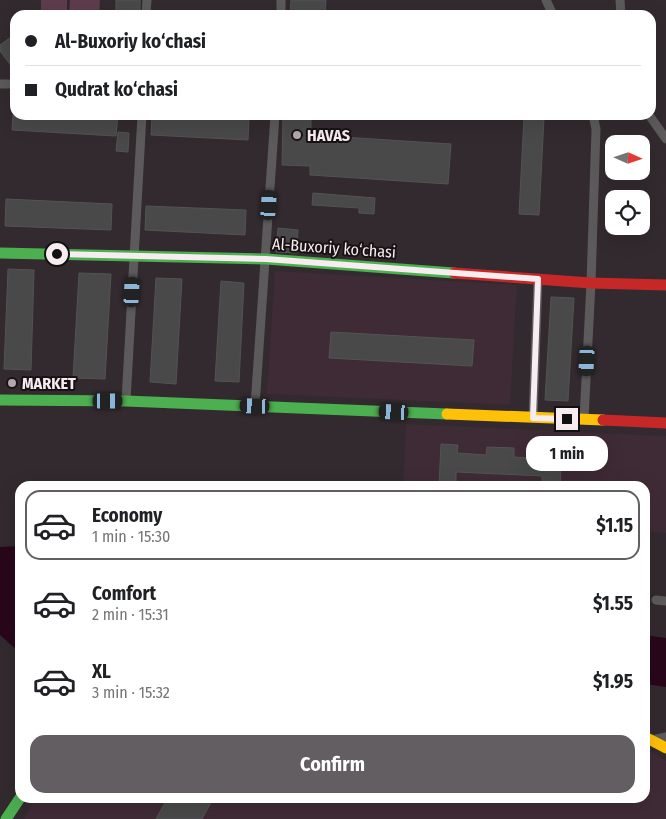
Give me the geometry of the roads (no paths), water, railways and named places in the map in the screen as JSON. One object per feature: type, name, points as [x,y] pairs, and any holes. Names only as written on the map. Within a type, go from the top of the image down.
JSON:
[{"type":"street","points":[[126,401],[142,120]]},
{"type":"street","points":[[255,406],[275,120]]},
{"type":"street","points":[[584,420],[592,283],[596,129],[594,120]]},
{"type":"street","points":[[653,120],[666,139]]},
{"type":"street","name":"Al-Buxoriy ko‘chasi","points":[[0,253],[266,259],[592,283],[666,286]]},
{"type":"street","points":[[533,418],[538,279]]},
{"type":"street","points":[[0,400],[126,401],[666,422]]},
{"type":"street","points":[[656,600],[666,601]]},
{"type":"street","points":[[650,739],[666,737]]},
{"type":"street","points":[[650,740],[666,748]]},
{"type":"street","points":[[6,819],[17,803]]},
{"type":"place","name":"HAVAS","points":[[297,135]]},
{"type":"place","name":"MARKET","points":[[12,383]]}]
